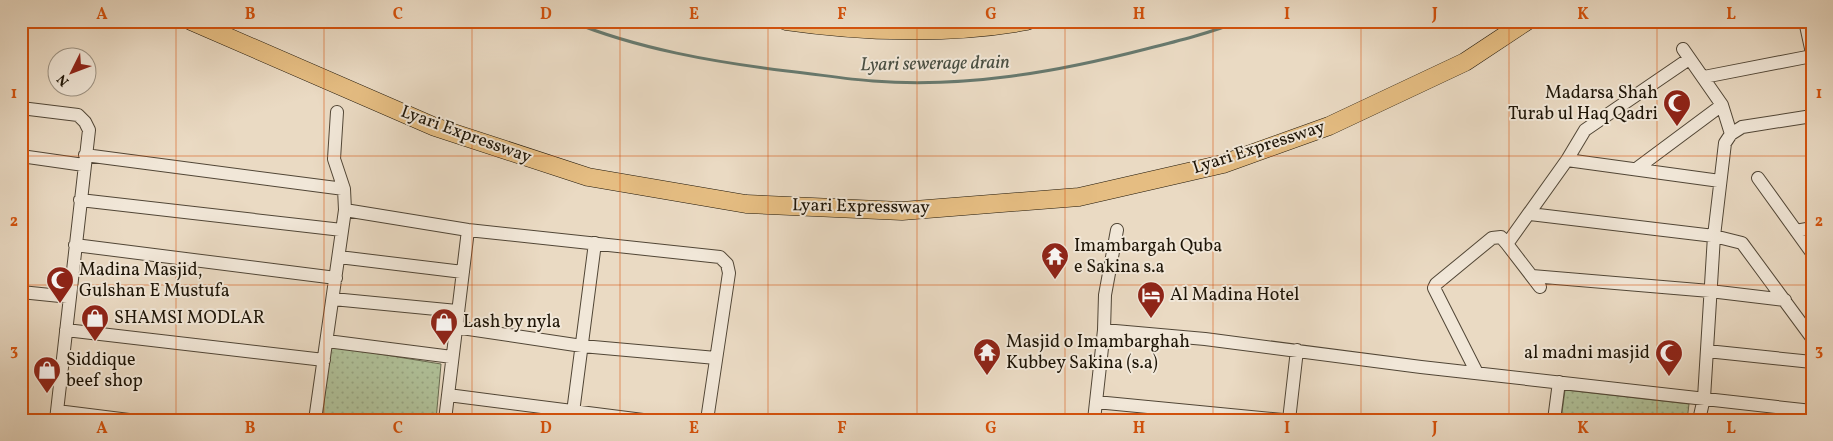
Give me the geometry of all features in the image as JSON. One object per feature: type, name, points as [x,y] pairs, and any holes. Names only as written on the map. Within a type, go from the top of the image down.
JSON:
[{"type":"highway","name":"Lyari Expressway","points":[[191,21],[435,127],[588,177],[746,204],[902,211],[1079,197],[1223,164],[1329,126],[1446,71],[1464,62],[1527,21]]},
{"type":"highway","points":[[786,21],[876,29],[977,27],[1027,21]]},
{"type":"street","points":[[1704,77],[1812,54],[1805,21]]},
{"type":"street","points":[[1507,244],[1567,160],[1585,130],[1686,54],[1722,105],[1731,134]]},
{"type":"street","points":[[1636,168],[1722,105]]},
{"type":"street","points":[[21,108],[78,115],[85,122],[89,130],[84,160],[56,415],[129,420]]},
{"type":"street","points":[[315,420],[345,210],[344,189],[334,159],[337,112]]},
{"type":"street","points":[[1699,420],[1704,398],[1714,236],[1725,143],[1731,134],[1742,128],[1812,116]]},
{"type":"street","points":[[21,156],[84,160],[344,189]]},
{"type":"street","points":[[1567,160],[1720,181]]},
{"type":"street","points":[[1758,178],[1812,253]]},
{"type":"street","points":[[80,200],[342,230]]},
{"type":"street","points":[[345,210],[468,230],[720,258],[727,264],[729,273],[707,420]]},
{"type":"street","points":[[1530,214],[1714,236],[1742,243],[1812,338]]},
{"type":"street","points":[[1796,231],[1812,228]]},
{"type":"street","points":[[446,420],[455,327],[468,230]]},
{"type":"street","points":[[1094,420],[1104,330],[1105,296],[1117,230]]},
{"type":"street","points":[[1476,373],[1434,288],[1436,284],[1492,238],[1501,237],[1540,287]]},
{"type":"street","points":[[573,415],[595,243]]},
{"type":"street","points":[[75,245],[336,278]]},
{"type":"street","points":[[338,257],[463,272]]},
{"type":"street","points":[[1532,276],[1710,291],[1785,300]]},
{"type":"street","points":[[21,292],[70,297]]},
{"type":"street","points":[[333,299],[457,311]]},
{"type":"street","points":[[455,327],[582,346],[716,358]]},
{"type":"street","points":[[66,330],[324,360]]},
{"type":"street","points":[[1104,330],[1296,350],[1476,373],[1812,411]]},
{"type":"street","points":[[327,341],[452,357]]},
{"type":"street","points":[[1288,420],[1296,350]]},
{"type":"street","points":[[1707,351],[1812,362]]},
{"type":"street","points":[[1554,420],[1559,382]]},
{"type":"street","points":[[448,395],[573,415],[642,420]]},
{"type":"street","points":[[1096,402],[1283,420]]},
{"type":"green space","points":[[330,346],[441,364],[436,420],[322,420]]},
{"type":"green space","points":[[1565,390],[1689,404],[1687,420],[1561,420]]},
{"type":"waterway","name":"Lyari sewerage drain","points":[[570,21],[649,47],[704,59],[852,79],[908,83],[977,80],[1079,65],[1170,43],[1240,21]]},
{"type":"place","name":"Madarsa Shah Turab ul Haq Qadri","points":[[1677,127]]},
{"type":"place","name":"Imambargah Quba e Sakina s.a","points":[[1055,280]]},
{"type":"place","name":"Madina Masjid, Gulshan E Mustufa","points":[[60,304]]},
{"type":"place","name":"Al Madina Hotel","points":[[1151,319]]},
{"type":"place","name":"SHAMSI MODLAR","points":[[95,342]]},
{"type":"place","name":"Lash by nyla","points":[[444,346]]},
{"type":"place","name":"Masjid o Imambarghah Kubbey Sakina (s.a)","points":[[987,376]]},
{"type":"place","name":"al madni masjid","points":[[1669,377]]},
{"type":"place","name":"Siddique beef shop","points":[[47,394]]}]
